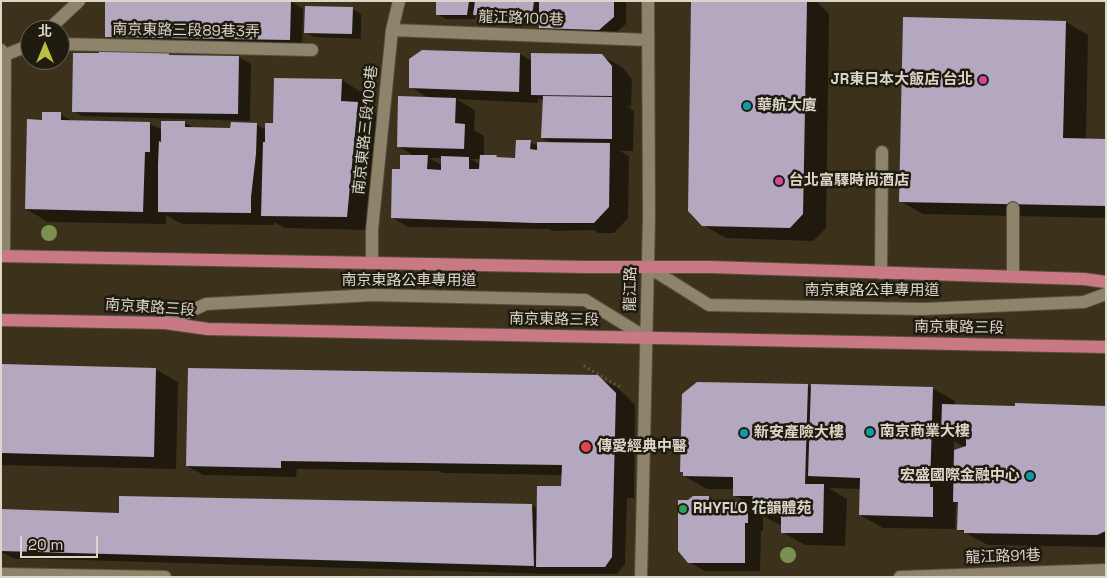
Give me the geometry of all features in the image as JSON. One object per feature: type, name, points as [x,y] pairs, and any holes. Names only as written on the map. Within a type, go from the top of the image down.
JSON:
[{"type":"main road","points":[[3,256],[710,267],[1012,276],[1084,279],[1106,282]]},
{"type":"main road","name":"南京東路三段","points":[[1,320],[165,322],[208,329],[1106,347]]},
{"type":"street","points":[[59,20],[79,1]]},
{"type":"street","name":"南京東路三段109巷","points":[[372,262],[372,230],[392,30],[399,1]]},
{"type":"street","name":"龍江路","points":[[641,577],[648,267],[648,1]]},
{"type":"street","name":"龍江路100巷","points":[[392,30],[648,40]]},
{"type":"street","name":"南京東路三段89巷3弄","points":[[70,44],[312,50]]},
{"type":"street","points":[[3,256],[2,53],[20,48]]},
{"type":"street","points":[[881,273],[882,152]]},
{"type":"street","points":[[1012,208],[1012,276]]},
{"type":"street","name":"南京東路公車專用道","points":[[648,267],[709,305],[923,309],[1084,302],[1106,294]]},
{"type":"street","name":"南京東路公車專用道","points":[[165,322],[206,304],[363,296],[585,300],[647,338]]},
{"type":"street","name":"龍江路91巷","points":[[900,577],[1051,574],[1106,570]]},
{"type":"street","points":[[1,574],[165,577]]},
{"type":"path","points":[[584,366],[620,387]]},
{"type":"building","points":[[105,1],[291,1],[290,40],[105,37]]},
{"type":"building","points":[[436,1],[469,1],[467,15],[436,15]]},
{"type":"building","points":[[475,1],[534,1],[532,17],[473,15]]},
{"type":"building","points":[[539,1],[614,1],[614,17],[599,30],[539,28]]},
{"type":"building","name":"華航大廈","points":[[691,1],[807,1],[803,214],[790,228],[702,226],[688,211]]},
{"type":"building","points":[[305,6],[353,7],[352,34],[304,33]]},
{"type":"building","name":"JR東日本大飯店 台北","points":[[903,17],[1066,21],[1063,138],[1106,139],[1106,206],[899,202]]},
{"type":"building","points":[[99,49],[169,53],[169,55],[239,56],[238,114],[72,112],[73,53],[99,53]]},
{"type":"building","points":[[422,50],[520,53],[519,92],[409,88],[409,59]]},
{"type":"building","points":[[531,53],[602,54],[612,66],[612,96],[531,95]]},
{"type":"building","points":[[274,78],[342,79],[341,101],[358,102],[347,217],[261,216],[263,142],[265,142],[265,123],[273,123]]},
{"type":"building","points":[[398,96],[456,98],[455,123],[465,124],[464,149],[397,147]]},
{"type":"building","points":[[543,96],[612,97],[612,139],[541,138]]},
{"type":"building","points":[[42,112],[61,112],[61,120],[150,122],[150,152],[145,152],[143,212],[25,209],[27,119],[42,120]]},
{"type":"building","points":[[161,121],[185,121],[185,127],[230,128],[231,122],[257,123],[251,213],[158,212],[158,164]]},
{"type":"building","points":[[516,140],[531,140],[530,149],[537,150],[537,142],[610,143],[609,207],[594,223],[391,218],[392,169],[400,169],[400,155],[428,155],[427,169],[441,170],[441,156],[469,157],[469,169],[479,169],[480,155],[515,158]]},
{"type":"building","points":[[1,364],[156,368],[154,457],[1,453]]},
{"type":"building","points":[[188,368],[598,375],[616,393],[612,557],[605,567],[536,567],[537,486],[561,486],[562,465],[281,461],[281,468],[186,466]]},
{"type":"building","name":"新安產險大樓","points":[[697,382],[808,384],[805,484],[824,484],[823,533],[781,533],[781,508],[764,507],[764,514],[756,513],[757,499],[752,499],[753,496],[733,496],[733,477],[683,476],[683,472],[680,472],[682,394]]},
{"type":"building","name":"南京商業大樓","points":[[811,384],[933,387],[930,487],[933,487],[933,517],[859,515],[860,478],[808,476]]},
{"type":"building","name":"宏盛國際金融中心","points":[[1015,403],[1106,406],[1106,531],[1097,535],[964,533],[964,530],[957,530],[958,502],[953,502],[954,450],[966,446],[966,435],[941,435],[942,404],[1015,406]]},
{"type":"building","points":[[119,496],[532,504],[534,566],[1,551],[1,509],[119,513]]},
{"type":"building","points":[[693,496],[709,496],[709,502],[748,502],[748,523],[745,523],[745,563],[688,563],[678,551],[678,500],[688,500]]},
{"type":"place","name":"JR東日本大飯店 台北","points":[[983,80]]},
{"type":"place","name":"華航大廈","points":[[747,106]]},
{"type":"place","name":"台北富驛時尚酒店","points":[[779,181]]},
{"type":"place","name":"南京商業大樓","points":[[870,432]]},
{"type":"place","name":"新安產險大樓","points":[[744,433]]},
{"type":"place","name":"傳愛經典中醫","points":[[586,447]]},
{"type":"place","name":"宏盛國際金融中心","points":[[1030,476]]},
{"type":"place","name":"RHYFLO 花韻體苑","points":[[683,509]]}]
